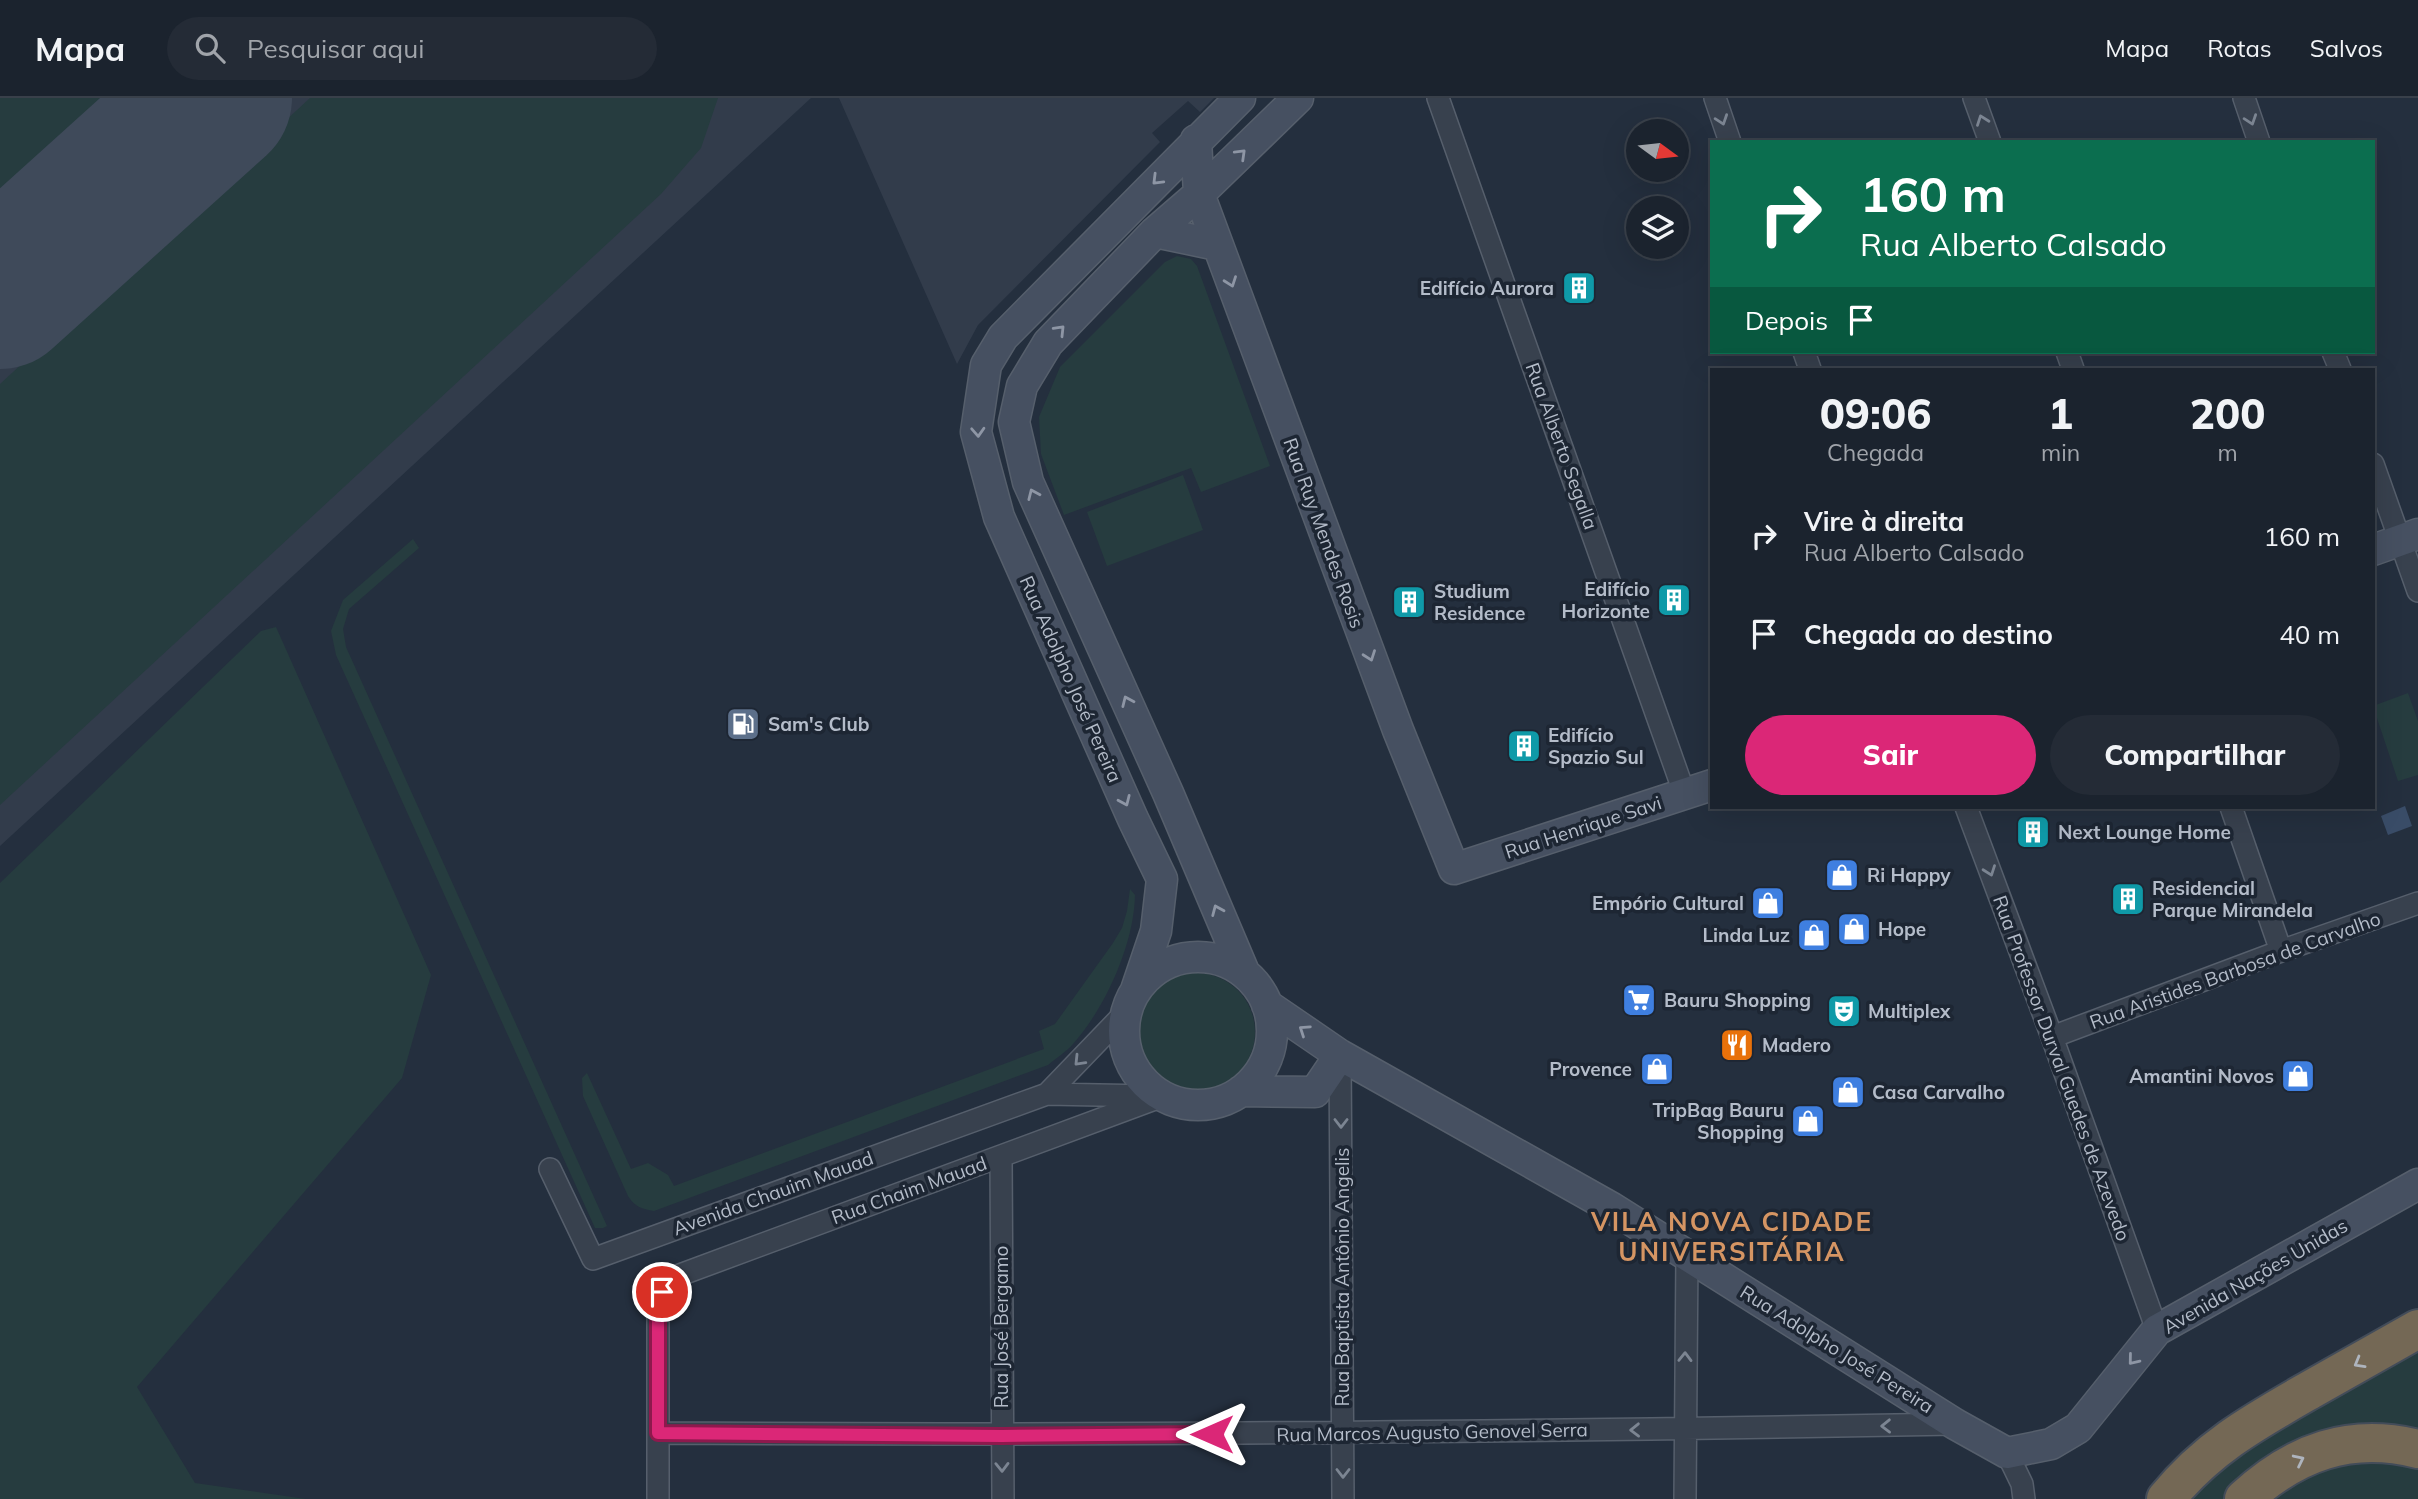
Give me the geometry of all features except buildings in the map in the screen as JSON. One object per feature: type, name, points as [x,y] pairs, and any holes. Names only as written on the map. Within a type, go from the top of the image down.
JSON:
[{"type":"highway","points":[[2165,1499],[2200,1460],[2263,1416],[2418,1329]]},
{"type":"highway","points":[[2244,1499],[2277,1472],[2315,1452],[2379,1442],[2418,1449]]},
{"type":"street","points":[[1196,140],[1240,98]]},
{"type":"street","points":[[1244,972],[1222,961],[1198,956],[1174,960],[1152,972],[1131,1001],[1124,1037],[1130,1062],[1144,1083],[1163,1096],[1184,1104],[1204,1105],[1223,1101],[1241,1091],[1257,1074],[1268,1053],[1272,1029],[1267,1006],[1258,987],[1244,972],[1168,793],[1028,482],[1014,422],[1022,386],[1048,343],[1155,232],[1199,194],[1298,98]]},
{"type":"street","name":"Rua Alberto Segalla","points":[[1438,98],[1698,790]]},
{"type":"street","points":[[1715,98],[1729,140]]},
{"type":"street","points":[[1974,98],[1989,140]]},
{"type":"street","points":[[2244,98],[2258,140]]},
{"type":"street","name":"Rua Ruy Mendes Rosis","points":[[1196,140],[1199,194],[1393,717],[1454,869]]},
{"type":"street","name":"Rua Adolpho José Pereira","points":[[1131,1001],[1156,931],[1162,879],[999,517],[976,432],[986,365],[1003,337],[1196,140]]},
{"type":"street","points":[[1155,232],[1217,244]]},
{"type":"street","points":[[2375,470],[2397,542],[2418,591]]},
{"type":"street","name":"Rua Henrique Savi","points":[[1454,869],[1698,790]]},
{"type":"street","name":"Rua Professor Durval Guedes de Azevedo","points":[[1967,809],[2053,1037],[2157,1330]]},
{"type":"street","points":[[2232,809],[2281,951]]},
{"type":"street","name":"Rua Aristides Barbosa de Carvalho","points":[[2053,1037],[2281,951],[2418,904]]},
{"type":"street","name":"Avenida Chauim Mauad","points":[[1047,1094],[1131,1001]]},
{"type":"street","name":"Rua Adolpho José Pereira","points":[[1267,1006],[1340,1055],[1612,1208],[1955,1424],[2007,1453]]},
{"type":"street","points":[[1241,1091],[1315,1092],[1340,1055]]},
{"type":"street","name":"Rua Baptista Antônio Angelis","points":[[1340,1055],[1343,1499]]},
{"type":"street","name":"Avenida Chauim Mauad","points":[[550,1169],[593,1259],[1047,1094],[1163,1096]]},
{"type":"street","name":"Rua Chaim Mauad","points":[[658,1433],[658,1318],[662,1292],[677,1276],[1163,1096]]},
{"type":"street","name":"Rua José Bergamo","points":[[1001,1156],[1003,1499]]},
{"type":"street","name":"Avenida Nações Unidas","points":[[2007,1453],[2051,1444],[2078,1428],[2157,1330],[2418,1184]]},
{"type":"street","points":[[1685,1499],[1687,1254]]},
{"type":"street","name":"Rua Marcos Augusto Genovel Serra","points":[[658,1433],[1002,1436],[1955,1424]]},
{"type":"street","points":[[658,1433],[658,1499]]},
{"type":"street","points":[[2007,1453],[2022,1483],[2024,1499]]},
{"type":"shaded area","points":[[0,98],[811,98],[0,846]]},
{"type":"shaded area","points":[[839,98],[1214,98],[1200,112],[1188,101],[1152,133],[1160,142],[978,325],[957,364]]},
{"type":"green space","points":[[0,98],[113,98],[0,201]]},
{"type":"green space","points":[[310,98],[718,98],[701,148],[661,194],[0,805],[0,384]]},
{"type":"green space","points":[[1177,256],[1191,259],[1197,266],[1270,466],[1201,492],[1191,468],[1064,515],[1041,454],[1039,417],[1060,367],[1165,262]]},
{"type":"green space","points":[[1183,475],[1203,530],[1107,566],[1087,512]]},
{"type":"green space","points":[[413,539],[419,548],[349,609],[343,629],[346,647],[607,1226],[603,1228],[595,1228],[336,655],[331,631],[343,600]]},
{"type":"green space","points":[[276,627],[431,975],[402,1078],[137,1387],[195,1483],[306,1499],[0,1499],[0,883],[261,631]]},
{"type":"green space","points":[[2408,693],[2418,721],[2418,775],[2398,781],[2375,705]]},
{"type":"green space","points":[[1130,889],[1135,895],[1130,934],[1107,994],[1085,1029],[1070,1047],[1048,1065],[654,1211],[639,1207],[628,1196],[583,1096],[582,1078],[587,1073],[631,1169],[648,1163],[668,1175],[674,1186],[1044,1049],[1039,1031],[1055,1024],[1113,943],[1122,928]]},
{"type":"green space","points":[[1196,973],[1219,977],[1238,990],[1251,1009],[1255,1032],[1251,1055],[1238,1074],[1219,1087],[1196,1091],[1173,1087],[1154,1074],[1141,1055],[1137,1032],[1141,1009],[1154,990],[1173,977]]},
{"type":"green space","points":[[2418,1341],[2418,1433],[2227,1499],[2182,1499],[2210,1470]]},
{"type":"green space","points":[[2336,1460],[2418,1464],[2418,1499],[2263,1499]]},
{"type":"water","points":[[2405,806],[2412,826],[2388,835],[2381,816]]},
{"type":"runway","points":[[0,292],[215,98]]},
{"type":"place","name":"Edifício Aurora","points":[[1579,288]]},
{"type":"place","name":"Edifício Horizonte","points":[[1674,600]]},
{"type":"place","name":"Studium Residence","points":[[1409,602]]},
{"type":"place","name":"Sam's Club","points":[[743,724]]},
{"type":"place","name":"Edifício Spazio Sul","points":[[1524,746]]},
{"type":"place","name":"Next Lounge Home","points":[[2033,832]]},
{"type":"place","name":"Ri Happy","points":[[1842,875]]},
{"type":"place","name":"Residencial Parque Mirandela","points":[[2128,899]]},
{"type":"place","name":"Empório Cultural","points":[[1768,903]]},
{"type":"place","name":"Hope","points":[[1854,929]]},
{"type":"place","name":"Linda Luz","points":[[1814,935]]},
{"type":"place","name":"Bauru Shopping","points":[[1639,1000]]},
{"type":"place","name":"Multiplex","points":[[1844,1011]]},
{"type":"place","name":"Madero","points":[[1737,1045]]},
{"type":"place","name":"Provence","points":[[1657,1069]]},
{"type":"place","name":"Amantini Novos","points":[[2298,1076]]},
{"type":"place","name":"Casa Carvalho","points":[[1848,1092]]},
{"type":"place","name":"TripBag Bauru Shopping","points":[[1808,1121]]},
{"type":"district","name":"VILA NOVA CIDADE UNIVERSITÁRIA","points":[[1732,1236]]},
{"type":"route","points":[[662,1292],[658,1318],[658,1433],[1002,1436],[1212,1434]]}]
